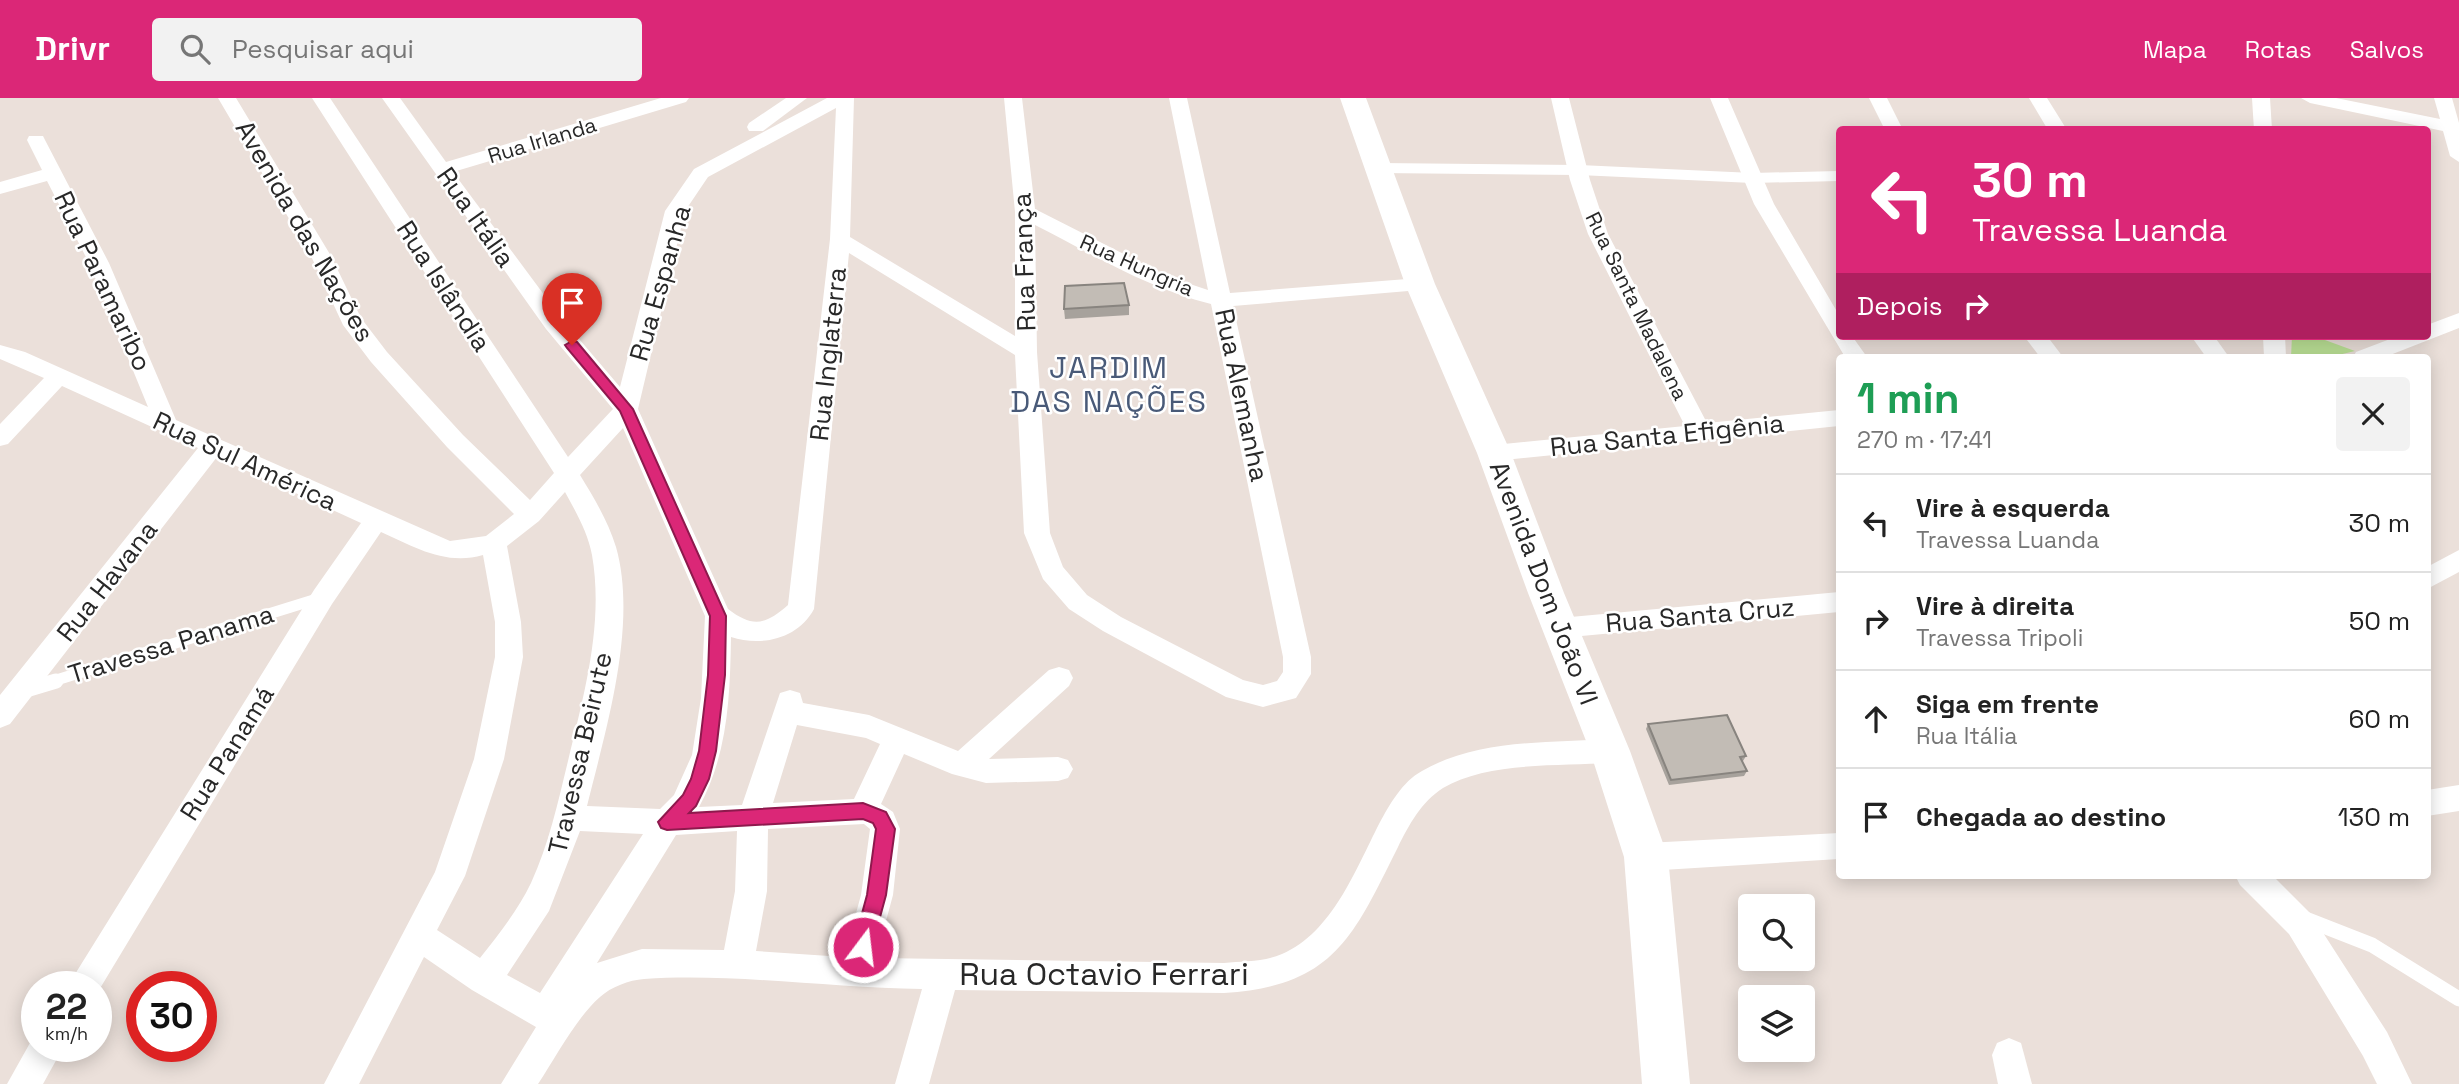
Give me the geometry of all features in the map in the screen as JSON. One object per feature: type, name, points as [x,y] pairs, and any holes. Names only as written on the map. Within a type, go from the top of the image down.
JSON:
[{"type":"street","name":"Avenida das Nações","points":[[227,98],[321,256],[351,320],[379,357],[447,432],[530,515]]},
{"type":"street","name":"Rua Islândia","points":[[321,98],[567,474]]},
{"type":"street","name":"Rua Itália","points":[[391,98],[539,304],[626,409],[718,616]]},
{"type":"street","name":"Rua Irlanda","points":[[444,169],[680,98]]},
{"type":"street","points":[[701,173],[742,138],[798,98]]},
{"type":"street","name":"Rua França","points":[[1013,98],[1026,212],[1026,352],[1037,533],[1052,572],[1078,603],[1112,624],[1236,689],[1263,696],[1286,690]]},
{"type":"street","name":"Rua Alemanha","points":[[1178,98],[1297,657],[1297,674],[1286,690]]},
{"type":"street","name":"Avenida Dom João VI","points":[[1353,98],[1420,284],[1494,453],[1610,751],[1646,857],[1666,1084]]},
{"type":"street","name":"Rua Santa Madalena","points":[[1560,98],[1598,234],[1699,431]]},
{"type":"street","points":[[1719,98],[1776,228],[1836,328]]},
{"type":"street","points":[[1878,98],[1892,126]]},
{"type":"street","points":[[2038,98],[2056,126]]},
{"type":"street","points":[[2261,98],[2263,126]]},
{"type":"street","points":[[2310,98],[2450,127]]},
{"type":"street","points":[[2443,98],[2459,156]]},
{"type":"street","name":"Rua Espanha","points":[[494,543],[530,515],[626,409],[675,211],[701,173],[831,100]]},
{"type":"street","name":"Rua Inglaterra","points":[[718,616],[744,633],[763,632],[779,627],[801,609],[840,239],[831,100]]},
{"type":"street","name":"Rua Paramaribo","points":[[36,140],[99,263],[167,425]]},
{"type":"street","points":[[0,188],[53,173]]},
{"type":"street","name":"Rua Hungria","points":[[1026,212],[1162,281],[1189,292],[1222,300],[1420,284]]},
{"type":"street","points":[[840,239],[1026,352]]},
{"type":"street","points":[[2431,330],[2459,320]]},
{"type":"street","points":[[2038,340],[2050,354]]},
{"type":"street","points":[[2205,340],[2216,354]]},
{"type":"street","points":[[2372,354],[2408,340]]},
{"type":"street","name":"Rua Sul América","points":[[0,352],[59,376],[375,521],[450,550],[472,549],[494,543]]},
{"type":"street","points":[[0,438],[59,376]]},
{"type":"street","name":"Rua Santa Efigênia","points":[[1494,453],[1836,418]]},
{"type":"street","name":"Rua Havana","points":[[0,716],[213,446]]},
{"type":"street","name":"Travessa Beirute","points":[[484,979],[525,924],[555,864],[570,818],[600,684],[609,599],[604,553],[598,531],[567,474]]},
{"type":"street","name":"Rua Panamá","points":[[93,971],[323,597],[375,521]]},
{"type":"street","points":[[341,1084],[419,936],[461,845],[489,760],[509,657],[506,608],[494,543]]},
{"type":"street","points":[[2431,577],[2459,560]]},
{"type":"street","name":"Rua Santa Cruz","points":[[1560,628],[1836,602]]},
{"type":"street","points":[[518,1084],[553,1018],[667,822],[690,801],[700,779],[708,751],[717,675],[718,616]]},
{"type":"street","points":[[962,765],[1059,678]]},
{"type":"street","points":[[737,965],[751,891],[753,818],[789,707],[869,727],[962,765],[1012,772],[1058,769]]},
{"type":"street","points":[[863,811],[897,738]]},
{"type":"street","name":"Rua Octavio Ferrari","points":[[553,1018],[588,986],[611,972],[642,964],[737,965],[856,973],[1224,978],[1268,974],[1303,960],[1332,935],[1352,906],[1406,803],[1434,779],[1461,767],[1492,761],[1610,751]]},
{"type":"street","points":[[2431,802],[2459,798]]},
{"type":"street","points":[[570,818],[667,822],[863,811],[880,818],[885,829],[877,895],[856,973]]},
{"type":"street","points":[[1646,857],[1836,846]]},
{"type":"street","points":[[2255,879],[2292,915],[2375,1044],[2395,1084]]},
{"type":"street","points":[[419,936],[484,979],[553,1018]]},
{"type":"street","points":[[912,1084],[943,974]]},
{"type":"street","points":[[24,1084],[37,1062]]},
{"type":"lane","points":[[1379,168],[1579,170],[1753,178],[1836,176]]},
{"type":"lane","name":"Travessa Panama","points":[[19,692],[323,597]]},
{"type":"lane","points":[[2292,915],[2348,933],[2372,945],[2459,999]]},
{"type":"green space","points":[[2292,340],[2325,340],[2355,351],[2342,354],[2291,354]]},
{"type":"building","points":[[1124,283],[1129,305],[1064,309],[1065,286]]},
{"type":"building","points":[[1727,715],[1746,756],[1740,757],[1747,771],[1671,780],[1648,724]]},
{"type":"district","name":"JARDIM DAS NAÇÕES","points":[[1109,384]]},
{"type":"route","points":[[572,345],[626,409],[718,616],[717,675],[708,751],[690,801],[667,822],[863,811],[876,815],[883,821],[885,829],[877,895],[863,947]]}]
